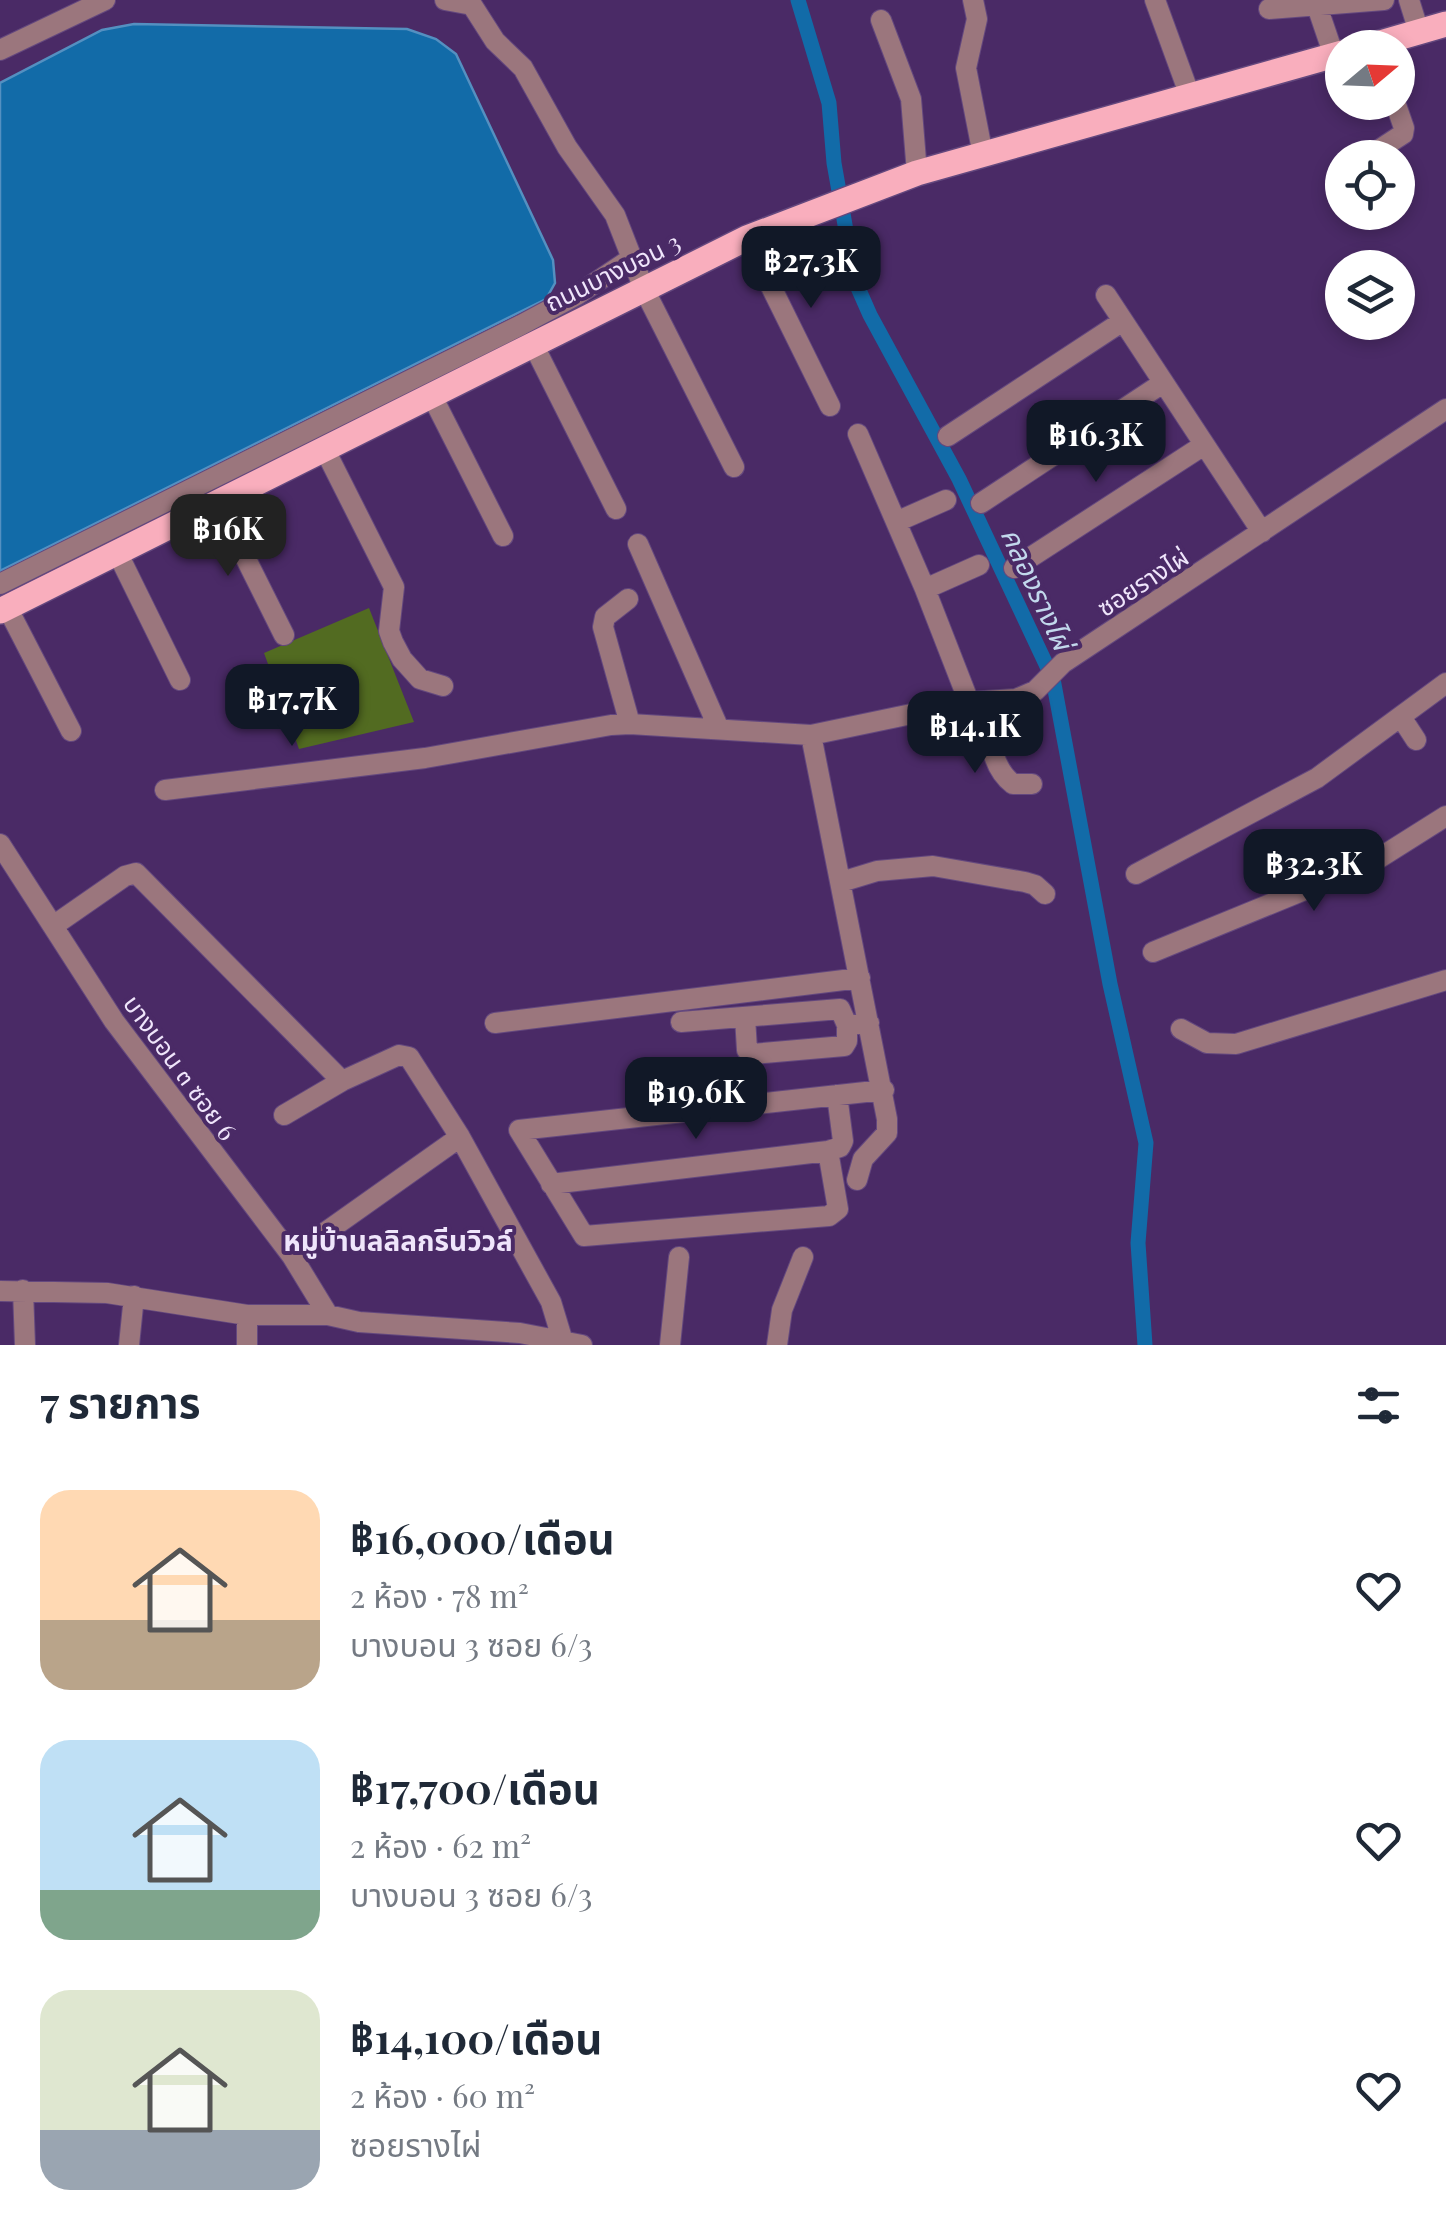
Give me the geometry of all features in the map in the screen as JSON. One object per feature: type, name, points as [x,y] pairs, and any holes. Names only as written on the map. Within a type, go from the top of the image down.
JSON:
[{"type":"main road","points":[[1415,33],[1446,24]]},
{"type":"main road","name":"ถนนบางบอน 3","points":[[2,601],[116,552],[747,238],[917,173],[1325,58]]},
{"type":"street","points":[[0,50],[105,0]]},
{"type":"street","points":[[444,0],[472,5],[495,41],[523,68],[567,146],[614,215],[644,289],[734,466]]},
{"type":"street","points":[[1155,0],[1190,96]]},
{"type":"street","points":[[1269,9],[1384,0]]},
{"type":"street","points":[[1409,0],[1419,32]]},
{"type":"street","points":[[981,2],[966,68],[983,154]]},
{"type":"street","points":[[1317,6],[1328,30]]},
{"type":"street","points":[[881,20],[910,100],[917,173]]},
{"type":"street","points":[[1394,140],[1403,134],[1401,120]]},
{"type":"street","points":[[747,238],[830,406]]},
{"type":"street","points":[[70,730],[2,601],[577,295],[632,258]]},
{"type":"street","points":[[1106,295],[1262,532]]},
{"type":"street","points":[[948,436],[1123,321]]},
{"type":"street","points":[[533,344],[616,509]]},
{"type":"street","points":[[981,503],[1163,382]]},
{"type":"street","points":[[431,394],[503,536]]},
{"type":"street","name":"ซอยรางไผ่","points":[[165,790],[426,758],[630,724],[811,736],[978,702],[1016,699],[1035,691],[1063,663],[1446,409]]},
{"type":"street","points":[[858,434],[978,702],[999,770],[1013,784],[1032,784]]},
{"type":"street","points":[[1014,568],[1204,445]]},
{"type":"street","points":[[324,448],[394,587],[389,631],[393,642],[420,679],[443,686]]},
{"type":"street","points":[[896,522],[946,500]]},
{"type":"street","points":[[218,501],[284,635]]},
{"type":"street","points":[[638,544],[719,729]]},
{"type":"street","points":[[116,552],[180,680]]},
{"type":"street","points":[[926,589],[979,565]]},
{"type":"street","points":[[628,599],[606,617],[603,627],[630,724]]},
{"type":"street","points":[[1136,874],[1317,778],[1446,683]]},
{"type":"street","points":[[1401,718],[1416,740]]},
{"type":"street","points":[[811,736],[884,1090],[887,1132],[863,1160],[856,1180]]},
{"type":"street","points":[[1153,952],[1372,862],[1446,816]]},
{"type":"street","name":"บางบอน ๓ ซอย 6","points":[[0,844],[125,1036],[292,1256],[328,1315]]},
{"type":"street","points":[[841,882],[878,871],[933,866],[1024,882],[1045,894]]},
{"type":"street","points":[[54,926],[125,876],[136,873],[342,1081]]},
{"type":"street","points":[[495,1022],[860,978]]},
{"type":"street","points":[[1181,1029],[1207,1044],[1236,1044],[1446,980]]},
{"type":"street","points":[[681,1022],[745,1016],[840,1009],[848,1041],[844,1046],[752,1054],[748,1050],[745,1016]]},
{"type":"street","points":[[847,1025],[870,1023]]},
{"type":"street","points":[[284,1115],[342,1081],[405,1055],[415,1062],[551,1302],[570,1344]]},
{"type":"street","points":[[828,1151],[838,1210],[829,1216],[584,1236],[519,1132],[520,1128],[884,1090]]},
{"type":"street","points":[[551,1184],[828,1151],[842,1142],[837,1095]]},
{"type":"street","points":[[292,1256],[460,1137]]},
{"type":"street","points":[[670,1345],[679,1257]]},
{"type":"street","points":[[778,1345],[782,1310],[804,1257]]},
{"type":"street","points":[[23,1290],[25,1345]]},
{"type":"street","points":[[0,1291],[134,1296],[247,1315],[328,1315],[465,1337],[520,1333],[570,1344]]},
{"type":"street","points":[[130,1345],[134,1296]]},
{"type":"street","points":[[247,1315],[247,1345]]},
{"type":"street","points":[[355,1345],[359,1322]]},
{"type":"green space","points":[[369,608],[414,722],[299,749],[264,653]]},
{"type":"water","points":[[134,24],[407,29],[436,39],[456,54],[553,260],[555,283],[546,299],[0,571],[0,83],[102,30]]},
{"type":"waterway","name":"คลองรางไผ่","points":[[798,0],[829,103],[834,163],[855,281],[959,479],[1053,679],[1110,984],[1146,1143],[1138,1243],[1145,1345]]},
{"type":"district","name":"หมู่บ้านลลิลกรีนวิวล์","points":[[398,1239]]}]
